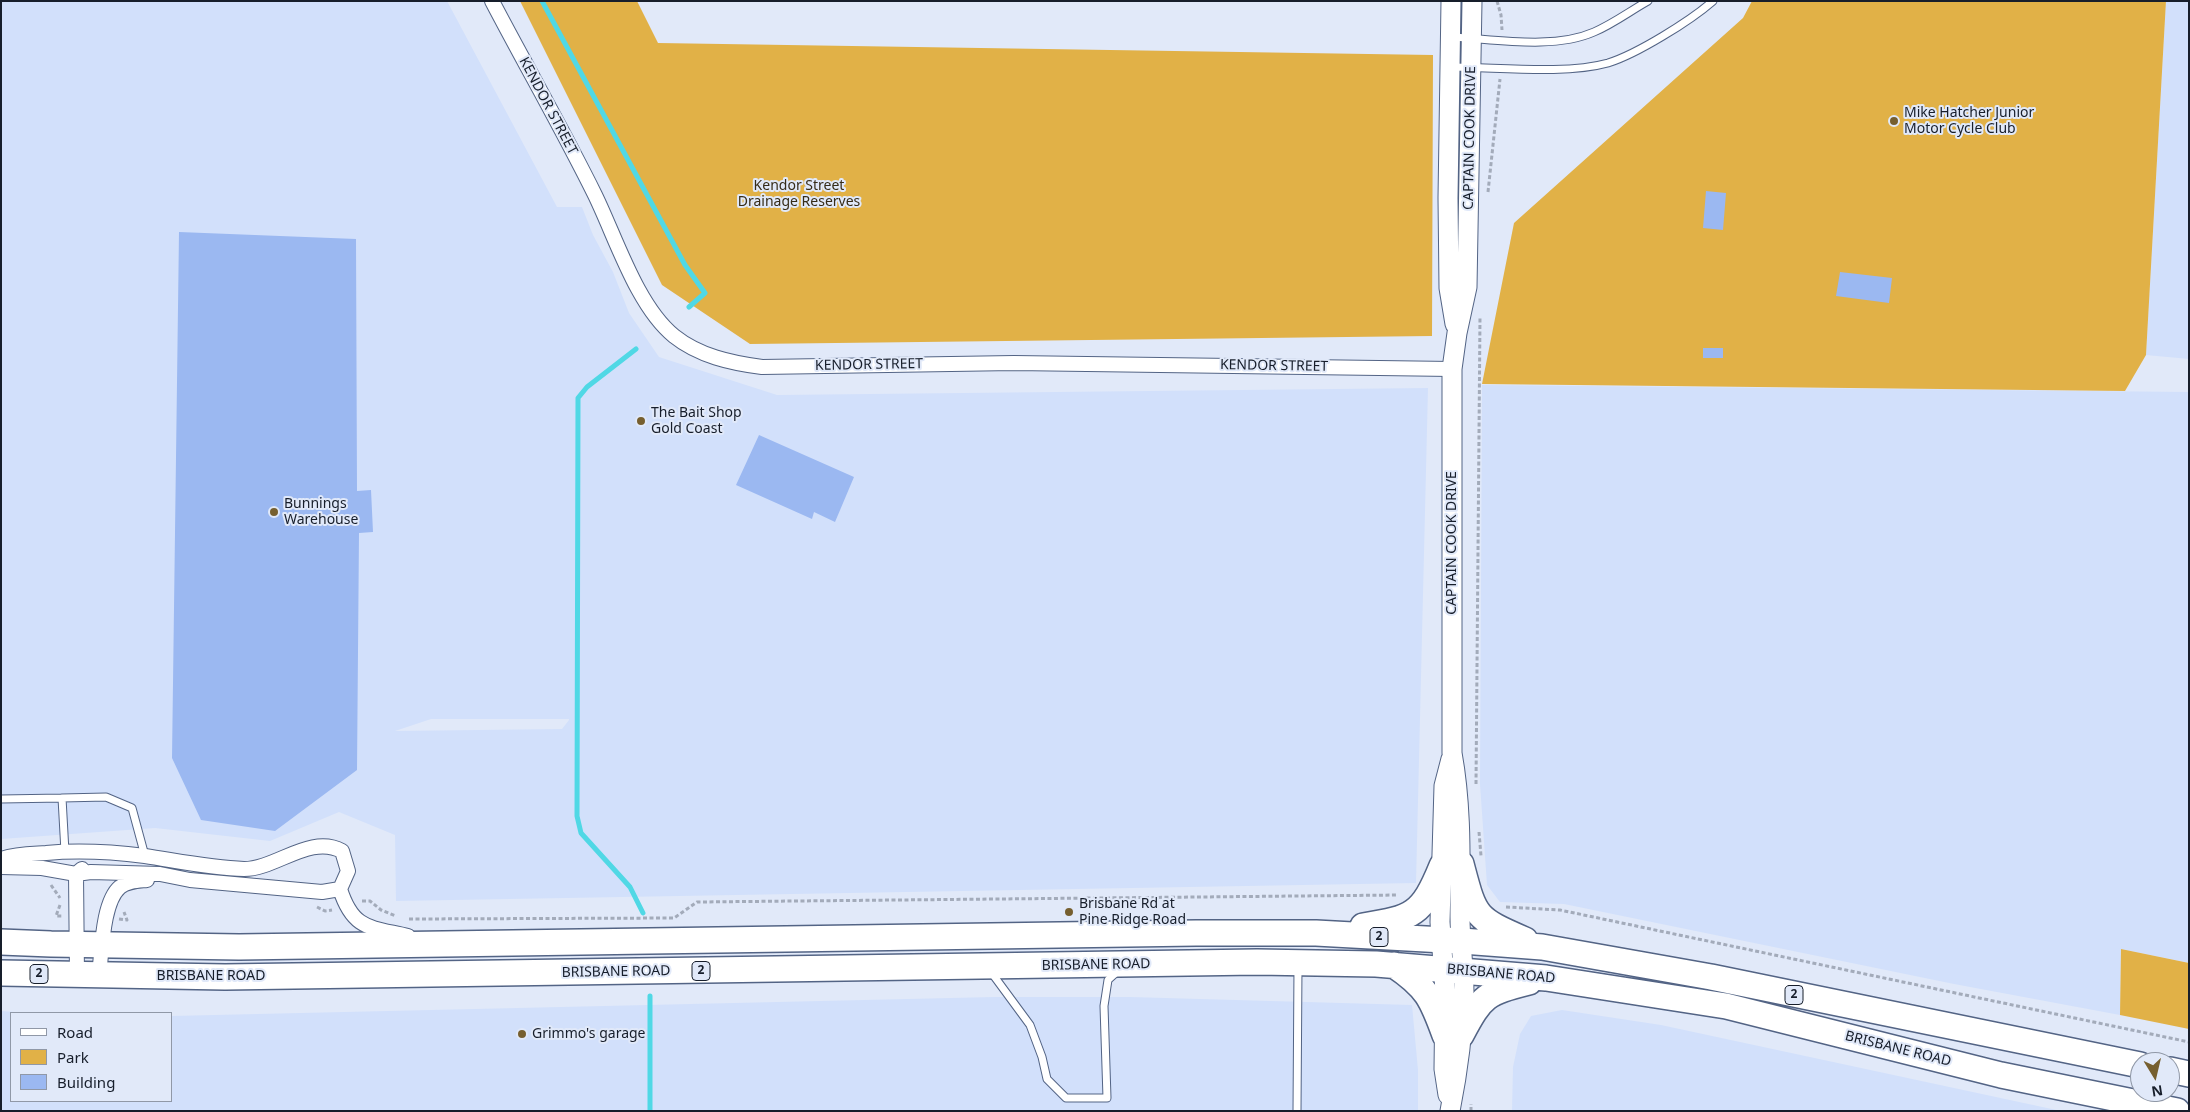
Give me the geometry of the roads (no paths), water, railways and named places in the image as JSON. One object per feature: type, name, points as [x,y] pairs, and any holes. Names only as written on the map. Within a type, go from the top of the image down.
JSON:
[{"type":"highway","points":[[1316,933],[1397,921],[1408,917],[1461,864],[1474,907],[1484,920],[1499,929],[1542,948]]},
{"type":"highway","name":"BRISBANE ROAD","points":[[1,942],[239,947],[972,935],[1316,933],[1451,940],[1542,948],[1711,977],[2130,1063]]},
{"type":"highway","name":"BRISBANE ROAD","points":[[1,973],[225,977],[1298,962],[1394,965],[1546,978],[1726,1006],[2001,1075],[2176,1111]]},
{"type":"highway","points":[[1394,965],[1417,982],[1428,994],[1453,1035],[1489,994],[1546,978]]},
{"type":"street","name":"KENDOR STREET","points":[[492,1],[595,195],[628,268],[651,310],[673,336],[698,352],[734,363],[762,367],[1014,363],[1452,369]]},
{"type":"street","name":"CAPTAIN COOK DRIVE","points":[[1451,1],[1448,198],[1449,288],[1457,333]]},
{"type":"street","name":"CAPTAIN COOK DRIVE","points":[[1450,1111],[1461,1052],[1453,1035],[1451,940],[1461,864],[1444,786],[1452,753],[1452,369],[1457,333],[1467,287],[1472,1]]},
{"type":"street","points":[[1,859],[10,856],[65,852],[110,853],[145,856],[215,867],[254,868],[324,845],[342,851],[348,871],[340,889],[348,912],[357,921],[374,928],[439,944]]},
{"type":"street","points":[[88,975],[76,945],[76,874],[89,863],[110,853]]},
{"type":"street","points":[[1,867],[42,868],[76,874],[91,872],[160,874],[190,880]]},
{"type":"street","points":[[88,975],[103,945],[110,902],[119,888],[136,881],[190,880],[313,891],[340,889]]},
{"type":"lane","points":[[1451,37],[1548,42],[1578,37],[1594,32],[1648,1]]},
{"type":"lane","points":[[1451,67],[1560,68],[1607,63],[1662,36],[1713,1]]},
{"type":"lane","points":[[1,799],[106,797],[132,808],[145,856]]},
{"type":"lane","points":[[62,798],[65,852]]},
{"type":"lane","points":[[1297,1111],[1298,962]]},
{"type":"lane","points":[[987,966],[1030,1025],[1042,1057],[1047,1079],[1066,1098],[1107,1098],[1104,1006],[1108,980],[1126,964]]},
{"type":"waterway","points":[[542,1],[685,265],[705,293],[689,307]]},
{"type":"waterway","points":[[636,349],[587,387],[578,398],[577,816],[581,833],[630,887],[643,913]]},
{"type":"waterway","points":[[650,996],[650,1111]]},
{"type":"place","name":"Mike Hatcher Junior Motor Cycle Club","points":[[1894,121]]},
{"type":"place","name":"The Bait Shop Gold Coast","points":[[641,421]]},
{"type":"place","name":"Bunnings Warehouse","points":[[274,512]]},
{"type":"place","name":"Brisbane Rd at Pine Ridge Road","points":[[1069,912]]},
{"type":"place","name":"Grimmo's garage","points":[[522,1034]]},
{"type":"park label","name":"Kendor Street Drainage Reserves","points":[[799,194]]}]
